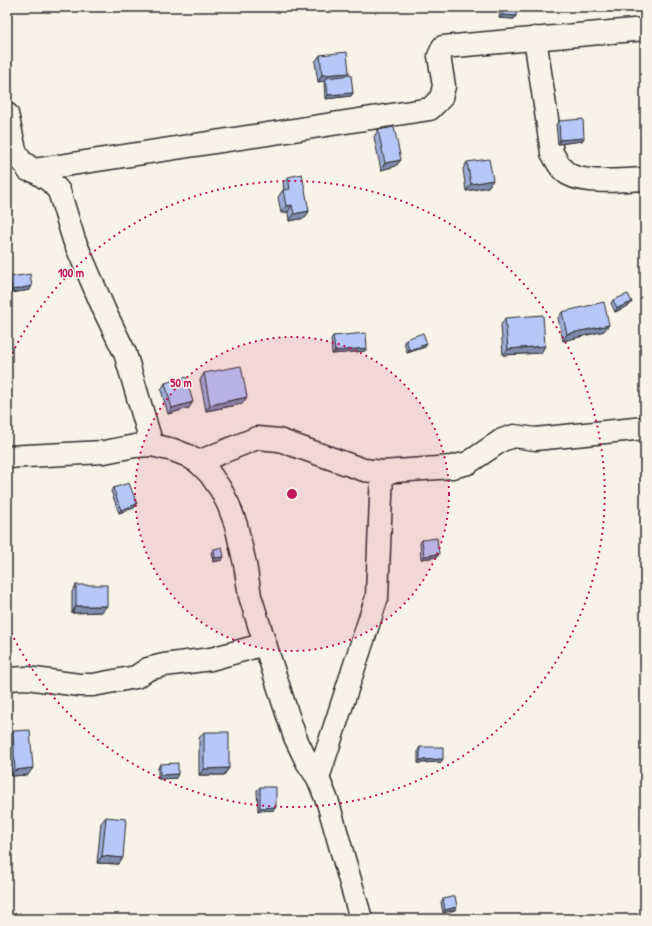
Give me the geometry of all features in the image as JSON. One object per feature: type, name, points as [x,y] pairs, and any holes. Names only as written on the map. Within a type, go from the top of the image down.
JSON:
[{"type":"street","points":[[7,168],[33,170],[430,109],[441,98],[444,86],[439,56],[443,47],[645,29]]},
{"type":"street","points":[[535,38],[552,153],[559,166],[569,175],[589,180],[645,180]]},
{"type":"street","points":[[7,114],[15,150],[20,160],[50,180],[59,191],[74,240],[106,314],[125,353],[152,445]]},
{"type":"street","points":[[198,462],[257,438],[278,440],[364,470],[382,472],[452,467],[468,463],[502,440],[514,436],[535,439],[645,428]]},
{"type":"street","points":[[7,456],[104,452],[135,446],[152,445],[186,455],[198,462],[210,474],[221,490],[236,525],[245,564],[250,596],[265,644],[295,737],[307,762],[318,778],[328,803],[361,919]]},
{"type":"street","points":[[318,778],[377,597],[382,472]]},
{"type":"street","points":[[7,679],[27,678],[79,685],[93,685],[136,676],[148,669],[164,665],[211,659],[265,644]]},
{"type":"building","points":[[502,7],[517,7],[516,16],[502,15]]},
{"type":"building","points":[[347,52],[349,73],[322,75],[320,55]]},
{"type":"building","points":[[351,75],[353,93],[328,95],[326,78]]},
{"type":"building","points":[[583,119],[584,138],[560,140],[559,121]]},
{"type":"building","points":[[394,127],[401,160],[385,163],[378,130]]},
{"type":"building","points":[[489,159],[493,180],[471,184],[467,162]]},
{"type":"building","points":[[302,174],[309,211],[294,214],[292,205],[286,206],[283,190],[290,189],[288,177]]},
{"type":"building","points":[[30,274],[32,286],[12,290],[10,277]]},
{"type":"building","points":[[628,294],[632,302],[617,308],[613,300]]},
{"type":"building","points":[[604,302],[609,325],[567,334],[562,312]]},
{"type":"building","points":[[543,315],[545,346],[508,349],[505,318]]},
{"type":"building","points":[[366,333],[367,348],[335,351],[333,336]]},
{"type":"building","points":[[423,333],[427,344],[409,350],[406,339]]},
{"type":"building","points":[[241,366],[247,397],[210,405],[204,373]]},
{"type":"building","points":[[186,377],[193,402],[172,408],[165,383]]},
{"type":"building","points":[[129,483],[137,504],[121,510],[113,488]]},
{"type":"building","points":[[437,538],[439,554],[424,556],[422,540]]},
{"type":"building","points":[[222,547],[224,557],[215,558],[214,549]]},
{"type":"building","points":[[76,585],[107,585],[107,606],[76,606]]},
{"type":"building","points":[[30,730],[33,768],[15,770],[13,731]]},
{"type":"building","points":[[204,732],[229,732],[229,768],[204,769]]},
{"type":"building","points":[[420,747],[443,747],[443,759],[420,760]]},
{"type":"building","points":[[178,763],[178,774],[160,775],[160,764]]},
{"type":"building","points":[[260,787],[276,787],[276,807],[260,808]]},
{"type":"building","points":[[106,817],[126,819],[123,858],[102,856]]},
{"type":"building","points":[[455,896],[457,907],[445,910],[443,899]]}]
